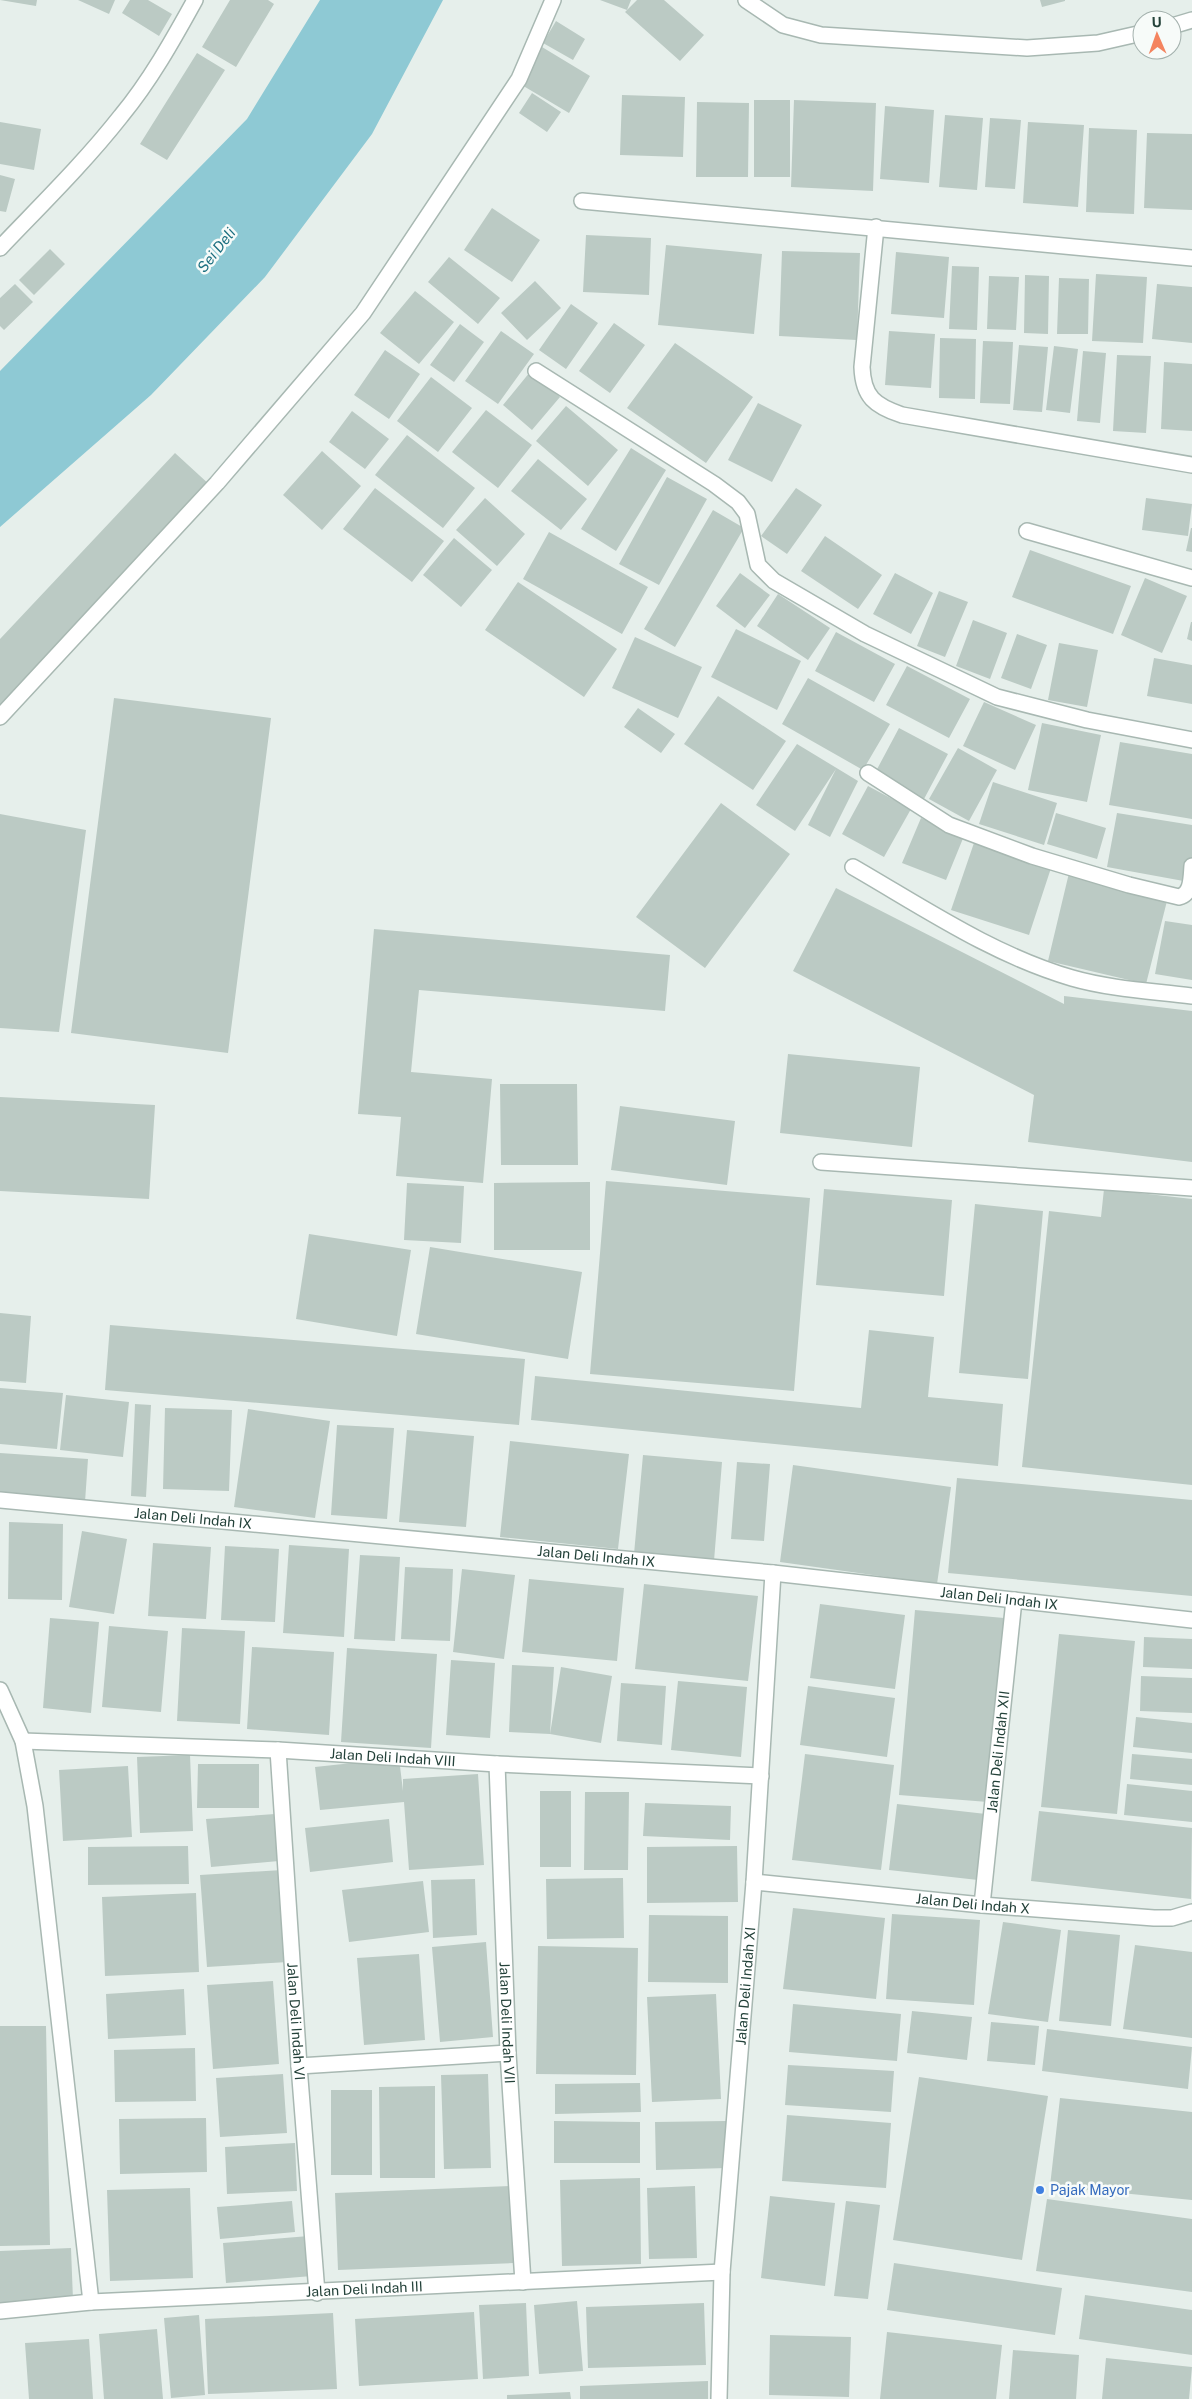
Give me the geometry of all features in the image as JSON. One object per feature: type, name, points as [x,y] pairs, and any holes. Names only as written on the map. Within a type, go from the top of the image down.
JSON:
[{"type":"street","points":[[0,248],[56,190],[122,115],[176,34],[195,0]]},
{"type":"street","points":[[0,717],[217,483],[363,313],[519,79],[553,0]]},
{"type":"street","points":[[746,0],[783,26],[822,35],[1027,48],[1098,43],[1132,35]]},
{"type":"street","points":[[582,201],[1192,258]]},
{"type":"street","points":[[876,227],[862,368],[867,393],[876,403],[902,415],[1192,465]]},
{"type":"street","points":[[536,372],[714,484],[738,502],[747,514],[758,565],[768,576],[865,634],[997,697],[1087,720],[1192,740]]},
{"type":"street","points":[[1026,531],[1192,578]]},
{"type":"street","points":[[868,773],[949,825],[1032,856],[1129,885],[1179,897],[1184,896],[1189,890],[1192,866]]},
{"type":"street","points":[[853,867],[989,945],[1027,962],[1074,978],[1192,996]]},
{"type":"street","points":[[821,1162],[1192,1188]]},
{"type":"street","name":"Jalan Deli Indah IX","points":[[0,1500],[773,1573],[1192,1620]]},
{"type":"street","name":"Jalan Deli Indah XI","points":[[719,2399],[722,2272],[754,1882],[773,1573]]},
{"type":"street","name":"Jalan Deli Indah XII","points":[[982,1905],[1014,1600]]},
{"type":"street","points":[[0,1690],[23,1741],[35,1806],[91,2302]]},
{"type":"street","name":"Jalan Deli Indah VIII","points":[[23,1741],[278,1750],[497,1764],[761,1776]]},
{"type":"street","name":"Jalan Deli Indah VI","points":[[278,1750],[299,2066],[317,2293]]},
{"type":"street","name":"Jalan Deli Indah VII","points":[[497,1764],[508,2053],[523,2282]]},
{"type":"street","name":"Jalan Deli Indah X","points":[[754,1882],[982,1905],[1154,1918],[1172,1918],[1192,1912]]},
{"type":"street","points":[[299,2066],[508,2053]]},
{"type":"street","name":"Jalan Deli Indah III","points":[[4,2310],[91,2302],[317,2293],[722,2272]]},
{"type":"water","name":"Sei Deli","points":[[320,0],[443,0],[372,134],[265,277],[151,395],[0,527],[0,371],[247,119]]},
{"type":"building","points":[[0,0],[37,0],[36,6]]},
{"type":"building","points":[[78,0],[115,0],[109,14]]},
{"type":"building","points":[[130,0],[148,0],[172,14],[159,36],[122,13]]},
{"type":"building","points":[[230,0],[268,0],[274,4],[236,67],[202,47]]},
{"type":"building","points":[[600,0],[631,0],[627,10]]},
{"type":"building","points":[[637,0],[664,0],[704,35],[680,61],[625,12]]},
{"type":"building","points":[[1040,0],[1065,0],[1065,1],[1042,7]]},
{"type":"building","points":[[556,21],[585,39],[573,60],[543,43]]},
{"type":"building","points":[[542,47],[590,76],[569,113],[520,84]]},
{"type":"building","points":[[197,53],[225,70],[167,160],[140,144]]},
{"type":"building","points":[[532,93],[561,112],[547,132],[519,113]]},
{"type":"building","points":[[622,95],[685,97],[683,157],[620,155]]},
{"type":"building","points":[[754,100],[790,100],[790,177],[754,177]]},
{"type":"building","points":[[794,100],[876,103],[873,191],[791,187]]},
{"type":"building","points":[[697,102],[749,103],[748,177],[696,177]]},
{"type":"building","points":[[885,106],[934,110],[929,183],[880,179]]},
{"type":"building","points":[[945,115],[983,118],[977,190],[939,187]]},
{"type":"building","points":[[990,118],[1021,120],[1015,189],[985,187]]},
{"type":"building","points":[[0,122],[41,129],[34,170],[0,164]]},
{"type":"building","points":[[1028,122],[1084,125],[1078,207],[1023,203]]},
{"type":"building","points":[[1089,128],[1137,130],[1134,214],[1086,212]]},
{"type":"building","points":[[1147,133],[1192,134],[1192,210],[1144,208]]},
{"type":"building","points":[[0,175],[15,179],[6,212],[0,211]]},
{"type":"building","points":[[492,208],[540,240],[512,282],[464,250]]},
{"type":"building","points":[[586,235],[651,238],[649,295],[583,292]]},
{"type":"building","points":[[666,245],[762,254],[754,334],[658,325]]},
{"type":"building","points":[[50,249],[65,264],[34,295],[19,280]]},
{"type":"building","points":[[782,251],[860,253],[857,340],[779,336]]},
{"type":"building","points":[[896,252],[949,257],[944,318],[891,314]]},
{"type":"building","points":[[449,257],[500,298],[478,324],[428,282]]},
{"type":"building","points":[[952,266],[979,267],[977,330],[949,329]]},
{"type":"building","points":[[1096,274],[1147,277],[1143,343],[1092,341]]},
{"type":"building","points":[[1025,275],[1049,276],[1048,334],[1024,333]]},
{"type":"building","points":[[989,276],[1019,277],[1016,330],[987,329]]},
{"type":"building","points":[[1059,278],[1089,279],[1088,334],[1057,334]]},
{"type":"building","points":[[535,281],[561,308],[527,340],[501,313]]},
{"type":"building","points":[[15,284],[33,302],[4,330],[0,326],[0,298]]},
{"type":"building","points":[[1157,284],[1192,287],[1192,343],[1152,339]]},
{"type":"building","points":[[415,291],[454,322],[419,364],[380,333]]},
{"type":"building","points":[[571,304],[598,323],[566,369],[539,350]]},
{"type":"building","points":[[614,323],[645,345],[610,393],[579,371]]},
{"type":"building","points":[[460,324],[484,342],[454,382],[430,365]]},
{"type":"building","points":[[501,331],[534,354],[498,404],[465,381]]},
{"type":"building","points":[[889,331],[935,334],[931,388],[885,385]]},
{"type":"building","points":[[940,338],[976,339],[975,399],[939,398]]},
{"type":"building","points":[[983,341],[1013,342],[1010,404],[980,403]]},
{"type":"building","points":[[675,343],[753,397],[706,463],[627,408]]},
{"type":"building","points":[[1019,345],[1048,347],[1042,412],[1013,410]]},
{"type":"building","points":[[1054,346],[1078,349],[1070,413],[1046,410]]},
{"type":"building","points":[[385,350],[420,374],[389,419],[354,395]]},
{"type":"building","points":[[1083,351],[1106,353],[1100,423],[1077,421]]},
{"type":"building","points":[[1117,355],[1151,356],[1146,433],[1113,431]]},
{"type":"building","points":[[1164,362],[1192,364],[1192,431],[1161,429]]},
{"type":"building","points":[[530,372],[560,397],[532,430],[503,405]]},
{"type":"building","points":[[431,377],[472,408],[438,452],[397,421]]},
{"type":"building","points":[[758,403],[802,425],[772,482],[728,460]]},
{"type":"building","points":[[566,406],[618,450],[588,486],[536,441]]},
{"type":"building","points":[[486,410],[532,445],[498,488],[452,452]]},
{"type":"building","points":[[352,411],[389,439],[365,469],[329,442]]},
{"type":"building","points":[[407,435],[475,488],[443,528],[375,475]]},
{"type":"building","points":[[631,448],[666,470],[616,551],[581,529]]},
{"type":"building","points":[[322,451],[361,486],[322,530],[283,495]]},
{"type":"building","points":[[175,453],[211,486],[0,711],[0,639]]},
{"type":"building","points":[[538,459],[587,499],[561,530],[511,491]]},
{"type":"building","points":[[667,477],[707,499],[659,585],[619,564]]},
{"type":"building","points":[[375,488],[444,541],[412,582],[343,529]]},
{"type":"building","points":[[796,488],[822,505],[787,554],[761,536]]},
{"type":"building","points":[[485,498],[525,534],[497,566],[456,530]]},
{"type":"building","points":[[1146,498],[1192,504],[1188,536],[1142,530]]},
{"type":"building","points":[[713,510],[744,528],[675,647],[644,629]]},
{"type":"building","points":[[1192,528],[1192,552],[1186,551]]},
{"type":"building","points":[[549,532],[648,587],[622,634],[523,579]]},
{"type":"building","points":[[825,536],[882,575],[858,609],[801,571]]},
{"type":"building","points":[[454,538],[492,570],[461,607],[423,575]]},
{"type":"building","points":[[1030,550],[1131,586],[1113,634],[1012,597]]},
{"type":"building","points":[[740,573],[770,595],[745,628],[716,606]]},
{"type":"building","points":[[895,573],[933,593],[911,634],[873,614]]},
{"type":"building","points":[[1145,578],[1187,596],[1162,653],[1121,635]]},
{"type":"building","points":[[518,582],[617,649],[584,697],[485,630]]},
{"type":"building","points":[[939,591],[968,602],[945,657],[917,646]]},
{"type":"building","points":[[778,594],[830,628],[808,660],[757,626]]},
{"type":"building","points":[[973,620],[1007,633],[990,679],[956,666]]},
{"type":"building","points":[[1192,622],[1192,641],[1187,639]]},
{"type":"building","points":[[736,629],[801,661],[777,710],[711,677]]},
{"type":"building","points":[[836,632],[895,664],[874,702],[815,671]]},
{"type":"building","points":[[1017,634],[1047,645],[1031,689],[1001,678]]},
{"type":"building","points":[[635,637],[702,667],[678,718],[612,688]]},
{"type":"building","points":[[1059,643],[1098,650],[1087,707],[1048,700]]},
{"type":"building","points":[[1154,658],[1192,665],[1192,704],[1147,696]]},
{"type":"building","points":[[907,666],[970,699],[949,738],[886,705]]},
{"type":"building","points":[[808,678],[890,724],[863,770],[782,724]]},
{"type":"building","points":[[718,696],[786,741],[753,790],[684,744]]},
{"type":"building","points":[[114,698],[271,718],[228,1053],[71,1033]]},
{"type":"building","points":[[984,702],[1036,725],[1015,770],[963,746]]},
{"type":"building","points":[[638,708],[675,734],[661,753],[624,727]]},
{"type":"building","points":[[1042,723],[1101,735],[1087,802],[1028,790]]},
{"type":"building","points":[[899,728],[948,754],[924,799],[875,773]]},
{"type":"building","points":[[1120,742],[1192,754],[1192,819],[1109,805]]},
{"type":"building","points":[[797,744],[858,781],[830,837],[808,825],[836,769],[795,831],[756,805]]},
{"type":"building","points":[[958,748],[997,770],[969,821],[929,799]]},
{"type":"building","points":[[993,782],[1057,803],[1044,845],[979,824]]},
{"type":"building","points":[[868,786],[911,809],[884,857],[842,834]]},
{"type":"building","points":[[721,803],[790,854],[705,968],[636,917]]},
{"type":"building","points":[[1056,813],[1106,828],[1097,859],[1047,844]]},
{"type":"building","points":[[1117,813],[1192,825],[1192,864],[1189,882],[1107,867]]},
{"type":"building","points":[[0,814],[86,830],[59,1032],[0,1028]]},
{"type":"building","points":[[921,818],[964,836],[946,880],[902,863]]},
{"type":"building","points":[[975,840],[1052,865],[1029,935],[951,910]]},
{"type":"building","points":[[1069,873],[1168,897],[1146,984],[1048,961]]},
{"type":"building","points":[[836,888],[1064,1004],[1064,996],[1192,1011],[1192,1162],[1028,1142],[1034,1095],[793,971]]},
{"type":"building","points":[[1165,921],[1192,925],[1192,980],[1155,974]]},
{"type":"building","points":[[374,929],[670,955],[665,1011],[419,990],[411,1072],[492,1079],[483,1183],[396,1176],[401,1117],[358,1114]]},
{"type":"building","points":[[788,1054],[920,1067],[912,1147],[780,1133]]},
{"type":"building","points":[[500,1084],[577,1084],[578,1165],[501,1165]]},
{"type":"building","points":[[0,1097],[155,1105],[149,1199],[0,1191]]},
{"type":"building","points":[[620,1106],[735,1121],[727,1185],[611,1170]]},
{"type":"building","points":[[606,1181],[810,1198],[794,1391],[590,1374]]},
{"type":"building","points":[[590,1182],[590,1250],[494,1250],[494,1183]]},
{"type":"building","points":[[407,1183],[464,1186],[461,1243],[404,1240]]},
{"type":"building","points":[[824,1189],[952,1200],[944,1296],[816,1285]]},
{"type":"building","points":[[1104,1189],[1192,1199],[1192,1485],[1022,1467],[1049,1211],[1101,1217]]},
{"type":"building","points":[[975,1204],[1043,1211],[1028,1379],[959,1373]]},
{"type":"building","points":[[309,1234],[411,1250],[397,1336],[296,1319]]},
{"type":"building","points":[[430,1247],[582,1272],[568,1359],[416,1334]]},
{"type":"building","points":[[0,1313],[31,1316],[26,1383],[0,1381]]},
{"type":"building","points":[[110,1325],[525,1359],[519,1425],[105,1390]]},
{"type":"building","points":[[869,1330],[934,1337],[928,1397],[1003,1404],[998,1466],[531,1420],[535,1376],[861,1408]]},
{"type":"building","points":[[0,1388],[63,1393],[57,1449],[0,1444]]},
{"type":"building","points":[[66,1395],[129,1402],[123,1457],[60,1450]]},
{"type":"building","points":[[135,1404],[151,1405],[146,1497],[131,1496]]},
{"type":"building","points":[[165,1408],[232,1410],[229,1491],[163,1489]]},
{"type":"building","points":[[248,1409],[330,1421],[315,1518],[234,1507]]},
{"type":"building","points":[[337,1425],[394,1428],[387,1519],[331,1515]]},
{"type":"building","points":[[407,1430],[474,1436],[466,1527],[399,1522]]},
{"type":"building","points":[[510,1441],[629,1454],[618,1549],[500,1537]]},
{"type":"building","points":[[0,1453],[88,1459],[85,1502],[0,1496]]},
{"type":"building","points":[[643,1455],[722,1462],[714,1561],[634,1554]]},
{"type":"building","points":[[737,1462],[770,1464],[764,1541],[731,1539]]},
{"type":"building","points":[[793,1465],[951,1487],[937,1584],[780,1562]]},
{"type":"building","points":[[957,1478],[1192,1500],[1192,1596],[948,1573]]},
{"type":"building","points":[[9,1522],[63,1524],[62,1600],[8,1599]]},
{"type":"building","points":[[82,1531],[127,1539],[114,1614],[69,1607]]},
{"type":"building","points":[[153,1543],[211,1547],[206,1619],[148,1616]]},
{"type":"building","points":[[289,1545],[349,1549],[344,1637],[283,1633]]},
{"type":"building","points":[[225,1546],[279,1549],[275,1622],[221,1620]]},
{"type":"building","points":[[360,1555],[400,1557],[395,1641],[354,1639]]},
{"type":"building","points":[[405,1567],[453,1569],[450,1641],[401,1639]]},
{"type":"building","points":[[462,1569],[515,1575],[504,1659],[453,1652]]},
{"type":"building","points":[[529,1579],[624,1588],[617,1661],[522,1652]]},
{"type":"building","points":[[644,1584],[758,1596],[748,1681],[635,1669]]},
{"type":"building","points":[[820,1604],[905,1615],[895,1689],[810,1678]]},
{"type":"building","points":[[915,1610],[1004,1618],[988,1802],[899,1795]]},
{"type":"building","points":[[50,1618],[99,1622],[91,1713],[43,1708]]},
{"type":"building","points":[[109,1626],[168,1631],[161,1712],[102,1707]]},
{"type":"building","points":[[182,1628],[245,1631],[240,1724],[177,1721]]},
{"type":"building","points":[[1059,1634],[1135,1641],[1117,1814],[1041,1807]]},
{"type":"building","points":[[1144,1637],[1192,1639],[1192,1669],[1143,1667]]},
{"type":"building","points":[[252,1647],[334,1652],[329,1735],[247,1729]]},
{"type":"building","points":[[347,1648],[437,1654],[431,1748],[341,1742]]},
{"type":"building","points":[[451,1660],[495,1663],[490,1738],[446,1735]]},
{"type":"building","points":[[512,1665],[554,1667],[550,1734],[509,1732]]},
{"type":"building","points":[[561,1667],[612,1676],[601,1743],[550,1734]]},
{"type":"building","points":[[1141,1676],[1192,1678],[1192,1713],[1140,1711]]},
{"type":"building","points":[[678,1681],[747,1687],[741,1757],[671,1750]]},
{"type":"building","points":[[621,1683],[666,1686],[662,1745],[617,1741]]},
{"type":"building","points":[[808,1686],[895,1698],[887,1757],[800,1745]]},
{"type":"building","points":[[1136,1717],[1192,1723],[1192,1753],[1133,1747]]},
{"type":"building","points":[[805,1754],[894,1765],[881,1870],[792,1860]]},
{"type":"building","points":[[1132,1754],[1192,1759],[1192,1785],[1130,1779]]},
{"type":"building","points":[[190,1755],[193,1831],[140,1833],[137,1757]]},
{"type":"building","points":[[399,1758],[403,1791],[403,1779],[478,1774],[484,1865],[409,1870],[404,1802],[320,1810],[315,1767]]},
{"type":"building","points":[[198,1764],[259,1764],[259,1808],[197,1808]]},
{"type":"building","points":[[128,1766],[132,1837],[63,1841],[59,1770]]},
{"type":"building","points":[[1127,1784],[1192,1791],[1192,1822],[1124,1815]]},
{"type":"building","points":[[540,1791],[571,1791],[571,1867],[540,1867]]},
{"type":"building","points":[[585,1792],[629,1792],[628,1870],[584,1870]]},
{"type":"building","points":[[645,1803],[731,1806],[730,1840],[643,1836]]},
{"type":"building","points":[[897,1804],[986,1814],[978,1880],[889,1870]]},
{"type":"building","points":[[1039,1811],[1192,1828],[1191,1899],[1031,1881]]},
{"type":"building","points":[[275,1814],[279,1861],[211,1867],[206,1819]]},
{"type":"building","points":[[389,1819],[393,1862],[310,1872],[305,1828]]},
{"type":"building","points":[[188,1846],[189,1884],[88,1885],[88,1847]]},
{"type":"building","points":[[737,1846],[738,1902],[647,1903],[647,1847]]},
{"type":"building","points":[[282,1870],[288,1962],[207,1967],[200,1875]]},
{"type":"building","points":[[623,1878],[624,1938],[547,1939],[546,1879]]},
{"type":"building","points":[[475,1879],[477,1935],[433,1938],[431,1880]]},
{"type":"building","points":[[423,1881],[429,1932],[349,1942],[342,1890]]},
{"type":"building","points":[[196,1893],[199,1972],[105,1976],[102,1897]]},
{"type":"building","points":[[793,1908],[885,1918],[876,1999],[783,1989]]},
{"type":"building","points":[[892,1914],[980,1920],[974,2005],[886,1999]]},
{"type":"building","points":[[649,1915],[728,1916],[728,1983],[648,1982]]},
{"type":"building","points":[[1003,1922],[1061,1930],[1048,2022],[988,2014]]},
{"type":"building","points":[[1068,1930],[1120,1935],[1111,2026],[1059,2021]]},
{"type":"building","points":[[486,1942],[493,2037],[440,2042],[432,1947]]},
{"type":"building","points":[[1135,1945],[1192,1952],[1192,2038],[1123,2029]]},
{"type":"building","points":[[538,1946],[638,1948],[636,2075],[536,2074]]},
{"type":"building","points":[[419,1954],[425,2040],[364,2045],[357,1958]]},
{"type":"building","points":[[273,1981],[279,2064],[213,2069],[207,1985]]},
{"type":"building","points":[[184,1989],[186,2035],[108,2039],[106,1994]]},
{"type":"building","points":[[716,1994],[721,2099],[652,2102],[647,1997]]},
{"type":"building","points":[[793,2004],[901,2014],[897,2061],[789,2052]]},
{"type":"building","points":[[912,2011],[972,2017],[967,2060],[907,2053]]},
{"type":"building","points":[[991,2022],[1039,2026],[1035,2065],[987,2061]]},
{"type":"building","points":[[0,2026],[46,2026],[50,2245],[0,2246]]},
{"type":"building","points":[[1047,2029],[1192,2047],[1188,2089],[1042,2071]]},
{"type":"building","points":[[195,2048],[196,2101],[115,2102],[114,2050]]},
{"type":"building","points":[[788,2065],[894,2071],[891,2112],[785,2105]]},
{"type":"building","points":[[283,2074],[287,2133],[220,2137],[216,2078]]},
{"type":"building","points":[[488,2074],[491,2168],[444,2169],[441,2075]]},
{"type":"building","points":[[919,2077],[1048,2096],[1022,2260],[893,2240]]},
{"type":"building","points":[[640,2083],[641,2112],[555,2114],[555,2084]]},
{"type":"building","points":[[435,2086],[435,2178],[380,2178],[379,2087]]},
{"type":"building","points":[[331,2090],[372,2090],[372,2175],[331,2175]]},
{"type":"building","points":[[1060,2098],[1192,2112],[1192,2200],[1050,2186]]},
{"type":"building","points":[[787,2115],[891,2123],[886,2188],[782,2181]]},
{"type":"building","points":[[206,2118],[207,2172],[120,2174],[119,2119]]},
{"type":"building","points":[[554,2121],[640,2122],[640,2163],[554,2163]]},
{"type":"building","points":[[726,2121],[727,2168],[656,2170],[655,2122]]},
{"type":"building","points":[[295,2143],[297,2191],[227,2194],[225,2147]]},
{"type":"building","points":[[640,2178],[641,2264],[562,2266],[560,2180]]},
{"type":"building","points":[[511,2186],[514,2263],[338,2270],[335,2193]]},
{"type":"building","points":[[695,2186],[697,2258],[649,2259],[647,2188]]},
{"type":"building","points":[[190,2188],[193,2278],[110,2281],[107,2190]]},
{"type":"building","points":[[770,2196],[835,2203],[825,2286],[761,2278]]},
{"type":"building","points":[[1047,2199],[1192,2219],[1192,2292],[1036,2271]]},
{"type":"building","points":[[292,2201],[295,2232],[220,2239],[217,2207]]},
{"type":"building","points":[[846,2201],[880,2205],[868,2299],[834,2296]]},
{"type":"building","points":[[309,2236],[312,2276],[226,2283],[223,2243]]},
{"type":"building","points":[[71,2248],[73,2300],[0,2304],[0,2251]]},
{"type":"building","points":[[894,2263],[1062,2288],[1055,2335],[887,2310]]},
{"type":"building","points":[[1085,2295],[1192,2310],[1192,2355],[1079,2339]]},
{"type":"building","points":[[577,2301],[583,2371],[539,2374],[534,2305]]},
{"type":"building","points":[[526,2303],[529,2376],[483,2379],[479,2305]]},
{"type":"building","points":[[704,2303],[706,2365],[588,2368],[586,2307]]},
{"type":"building","points":[[474,2312],[478,2379],[359,2386],[355,2319]]},
{"type":"building","points":[[333,2313],[337,2389],[208,2394],[205,2319]]},
{"type":"building","points":[[199,2315],[205,2395],[171,2398],[164,2318]]},
{"type":"building","points":[[157,2329],[163,2399],[104,2399],[99,2334]]},
{"type":"building","points":[[887,2332],[1002,2345],[996,2399],[880,2399]]},
{"type":"building","points":[[770,2335],[851,2337],[849,2397],[769,2395]]},
{"type":"building","points":[[89,2339],[93,2399],[29,2399],[25,2343]]},
{"type":"building","points":[[1013,2350],[1079,2355],[1076,2399],[1009,2399]]},
{"type":"building","points":[[1106,2358],[1192,2367],[1189,2399],[1102,2399]]},
{"type":"building","points":[[708,2381],[708,2399],[580,2399],[580,2386]]},
{"type":"building","points":[[570,2392],[571,2399],[507,2399],[507,2395]]},
{"type":"place","name":"Pajak Mayor","points":[[1040,2190]]}]
